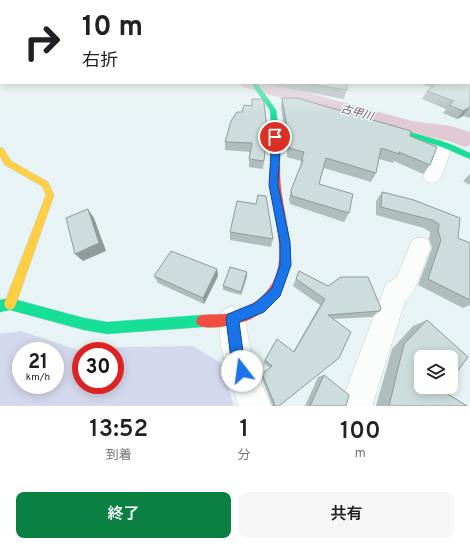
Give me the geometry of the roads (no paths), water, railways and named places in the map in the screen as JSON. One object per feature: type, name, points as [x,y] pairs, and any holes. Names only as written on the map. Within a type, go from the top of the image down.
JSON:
[{"type":"street","points":[[0,306],[10,304],[84,324],[107,328],[232,319],[260,307],[276,292],[286,265],[285,242],[274,185],[277,148],[273,110],[255,84]]},
{"type":"street","points":[[261,94],[272,95]]},
{"type":"street","points":[[374,124],[445,144],[467,152]]},
{"type":"street","points":[[432,177],[440,160],[445,144]]},
{"type":"street","points":[[0,150],[8,163],[44,184],[50,195],[10,304]]},
{"type":"street","points":[[356,406],[395,293],[406,285],[420,247]]},
{"type":"street","points":[[232,319],[238,359],[254,406]]},
{"type":"waterway","name":"古甲川","points":[[254,84],[411,128],[451,133],[465,139]]},
{"type":"waterway","name":"古甲川","points":[[465,139],[470,142]]}]
